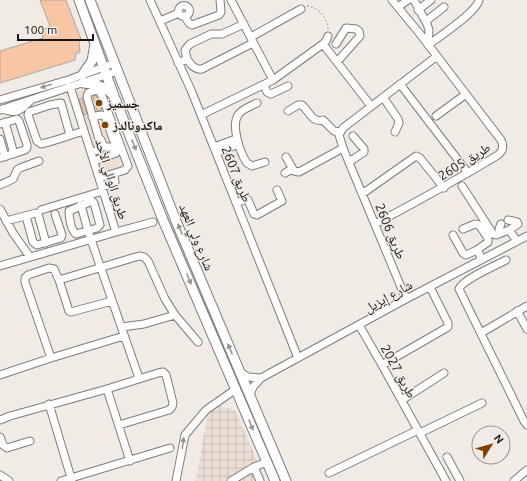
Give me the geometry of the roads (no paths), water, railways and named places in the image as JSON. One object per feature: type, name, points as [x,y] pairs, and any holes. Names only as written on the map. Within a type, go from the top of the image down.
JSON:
[{"type":"main road","name":"شارع ولي العهد","points":[[79,0],[95,43],[111,70],[114,96],[164,220],[275,481]]},
{"type":"main road","name":"شارع ولي العهد","points":[[90,0],[111,70],[140,138],[148,151],[179,229],[286,481]]},
{"type":"main road","points":[[95,43],[92,61],[83,78],[100,85],[114,96]]},
{"type":"main road","points":[[236,389],[245,385]]},
{"type":"street","name":"طريق 2607","points":[[150,0],[201,115],[298,358]]},
{"type":"street","points":[[160,21],[182,15],[192,25],[219,15],[221,12],[220,0]]},
{"type":"street","points":[[231,0],[252,40],[276,78],[285,87],[269,93],[264,84]]},
{"type":"street","name":"طريق 2605","points":[[375,224],[444,188],[500,154],[503,145],[501,140],[437,56],[392,0]]},
{"type":"street","points":[[398,8],[408,0]]},
{"type":"street","points":[[414,0],[418,10],[426,21],[429,30],[428,45]]},
{"type":"street","points":[[418,10],[431,0]]},
{"type":"street","points":[[428,45],[477,7],[479,0]]},
{"type":"street","points":[[426,21],[444,7]]},
{"type":"street","points":[[244,24],[222,34],[211,34],[190,44],[185,50],[187,59],[194,68],[202,69],[301,9]]},
{"type":"street","points":[[336,44],[346,28],[356,29],[359,31],[360,36],[337,62]]},
{"type":"street","points":[[201,115],[276,78],[326,40]]},
{"type":"street","points":[[326,40],[336,44],[345,53]]},
{"type":"street","points":[[326,40],[337,62],[371,106]]},
{"type":"street","points":[[288,111],[302,105],[315,120],[323,120],[334,131],[339,132],[437,56]]},
{"type":"street","points":[[178,63],[187,59]]},
{"type":"street","points":[[0,100],[69,83],[111,70]]},
{"type":"street","points":[[1,109],[47,95],[69,83]]},
{"type":"street","name":"طريق الوالي الأحد","points":[[69,83],[116,232]]},
{"type":"street","points":[[400,84],[468,173]]},
{"type":"street","points":[[94,161],[115,155],[116,153],[113,147],[103,146],[93,117],[88,101],[88,93],[96,90],[100,92],[102,96],[128,166],[127,169],[99,178]]},
{"type":"street","points":[[436,116],[466,94]]},
{"type":"street","points":[[47,95],[50,105]]},
{"type":"street","points":[[383,97],[398,119],[399,123],[395,132]]},
{"type":"street","points":[[70,135],[62,104],[59,102],[31,111],[28,114],[38,142],[42,144],[84,131]]},
{"type":"street","points":[[257,104],[238,115],[236,120],[237,141],[247,163],[252,166],[265,162]]},
{"type":"street","points":[[81,120],[101,115],[105,116],[115,144],[126,160]]},
{"type":"street","points":[[91,152],[98,150],[101,146],[93,117]]},
{"type":"street","points":[[0,139],[3,158],[14,154],[25,150],[27,146],[19,121],[16,119],[3,123],[14,154]]},
{"type":"street","name":"طريق 2606","points":[[339,132],[342,148],[406,299]]},
{"type":"street","points":[[348,162],[364,152],[353,136]]},
{"type":"street","points":[[215,150],[237,141]]},
{"type":"street","points":[[286,157],[292,169],[296,173],[342,148]]},
{"type":"street","name":"طريق 2606","points":[[362,194],[416,156],[420,158],[444,188]]},
{"type":"street","points":[[0,184],[13,180],[17,170],[20,168],[39,161]]},
{"type":"street","points":[[285,173],[292,169]]},
{"type":"street","points":[[41,210],[102,189],[115,182],[114,174]]},
{"type":"street","points":[[462,186],[491,232],[496,235],[509,230],[518,224],[517,222],[508,220]]},
{"type":"street","points":[[236,203],[246,199],[248,200],[254,214],[257,215],[282,201],[276,190]]},
{"type":"street","points":[[92,201],[94,203],[100,226],[88,231],[78,234],[73,232],[69,211],[92,201]]},
{"type":"street","points":[[81,206],[88,231],[124,336],[140,378]]},
{"type":"street","points":[[0,210],[30,257]]},
{"type":"street","points":[[6,221],[36,213],[38,214],[46,243]]},
{"type":"street","points":[[26,216],[33,242],[37,245],[61,238],[62,235],[55,214]]},
{"type":"street","name":"طريق الوالي الأحد","points":[[0,266],[153,222]]},
{"type":"street","points":[[453,235],[463,253],[466,255],[477,250],[488,242],[488,238],[479,225],[474,224],[463,229]]},
{"type":"street","points":[[500,233],[499,229],[501,224]]},
{"type":"street","points":[[509,230],[517,242]]},
{"type":"street","name":"شارع إيزيل","points":[[250,395],[253,387],[261,378],[406,299],[527,236]]},
{"type":"street","points":[[477,250],[482,259]]},
{"type":"street","points":[[59,280],[139,256],[144,257],[148,261],[165,300],[198,342]]},
{"type":"street","points":[[506,260],[470,279],[460,286],[459,289],[527,425]]},
{"type":"street","points":[[51,358],[25,282],[25,278],[28,275],[50,268],[54,269],[69,311],[71,312],[112,301]]},
{"type":"street","points":[[465,268],[470,279]]},
{"type":"street","points":[[382,365],[448,327],[448,323],[430,287]]},
{"type":"street","points":[[481,333],[527,306]]},
{"type":"street","points":[[517,311],[527,329]]},
{"type":"street","points":[[122,328],[144,324],[176,315]]},
{"type":"street","name":"طريق 2027","points":[[359,325],[419,431],[443,480]]},
{"type":"street","points":[[0,375],[124,336]]},
{"type":"street","points":[[0,420],[49,404],[163,372],[166,375],[173,403],[172,407],[169,410],[118,425]]},
{"type":"street","points":[[240,372],[248,377],[261,378]]},
{"type":"street","points":[[402,400],[444,373]]},
{"type":"street","points":[[107,388],[130,461]]},
{"type":"street","points":[[176,481],[184,435],[206,410],[236,389]]},
{"type":"street","points":[[330,473],[482,403]]},
{"type":"street","points":[[49,404],[72,479]]},
{"type":"street","points":[[0,437],[3,445],[7,448],[30,441]]},
{"type":"street","points":[[61,481],[72,479],[170,448]]},
{"type":"street","points":[[447,457],[460,481]]},
{"type":"street","points":[[231,481],[254,467],[267,462]]},
{"type":"street","points":[[254,467],[260,481]]},
{"type":"street","points":[[514,481],[527,470]]},
{"type":"street","points":[[0,475],[9,481]]},
{"type":"place","name":"جسميز","points":[[99,103]]},
{"type":"place","name":"ماكدونالدز","points":[[105,125]]}]
